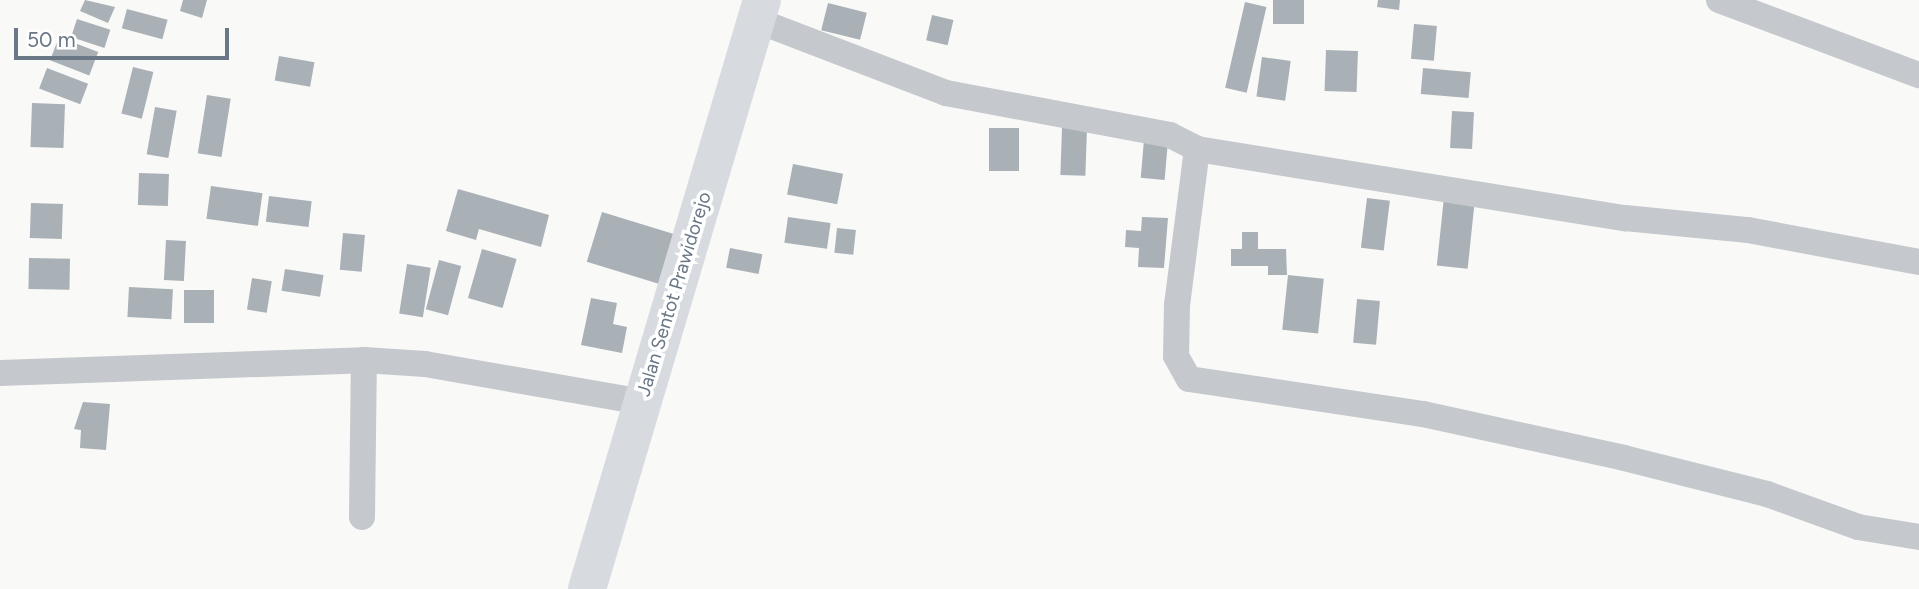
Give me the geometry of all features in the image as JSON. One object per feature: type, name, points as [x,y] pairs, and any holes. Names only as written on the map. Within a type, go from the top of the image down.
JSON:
[{"type":"main road","name":"Jalan Sentot Prawidorejo","points":[[587,589],[759,10]]},
{"type":"street","points":[[1719,0],[1919,75]]},
{"type":"street","points":[[759,10],[946,93],[1170,135],[1197,149],[1612,216],[1748,230],[1919,262]]},
{"type":"street","points":[[1197,149],[1177,305],[1176,356],[1189,379],[1423,414],[1624,458],[1767,494],[1858,527],[1919,537]]},
{"type":"street","points":[[362,517],[364,360]]},
{"type":"street","points":[[0,373],[364,360],[425,364],[642,402]]},
{"type":"building","points":[[85,0],[115,7],[108,23],[80,11]]},
{"type":"building","points":[[183,0],[207,0],[202,18],[180,11]]},
{"type":"building","points":[[1273,0],[1304,0],[1304,24],[1273,24]]},
{"type":"building","points":[[1378,0],[1400,0],[1399,10],[1377,7]]},
{"type":"building","points":[[1245,2],[1266,7],[1247,93],[1225,88]]},
{"type":"building","points":[[828,3],[867,13],[860,40],[821,30]]},
{"type":"building","points":[[127,9],[168,20],[162,39],[122,28]]},
{"type":"building","points":[[932,15],[953,20],[948,45],[926,40]]},
{"type":"building","points":[[77,19],[110,30],[104,48],[71,37]]},
{"type":"building","points":[[1414,24],[1437,26],[1434,61],[1411,59]]},
{"type":"building","points":[[59,37],[98,52],[89,75],[50,60]]},
{"type":"building","points":[[1326,50],[1358,51],[1357,92],[1325,91]]},
{"type":"building","points":[[279,56],[314,62],[310,87],[275,81]]},
{"type":"building","points":[[1262,57],[1291,61],[1285,101],[1256,97]]},
{"type":"building","points":[[133,67],[153,72],[142,119],[121,114]]},
{"type":"building","points":[[47,68],[88,84],[80,104],[39,89]]},
{"type":"building","points":[[1423,68],[1471,72],[1469,98],[1421,94]]},
{"type":"building","points":[[207,95],[231,99],[221,157],[198,153]]},
{"type":"building","points":[[32,103],[65,104],[63,148],[30,147]]},
{"type":"building","points":[[155,107],[177,111],[168,158],[147,154]]},
{"type":"building","points":[[1452,111],[1474,112],[1472,149],[1450,148]]},
{"type":"building","points":[[989,128],[1019,128],[1019,171],[989,171]]},
{"type":"building","points":[[1062,128],[1087,129],[1085,176],[1060,175]]},
{"type":"building","points":[[1144,140],[1168,142],[1165,180],[1141,178]]},
{"type":"building","points":[[793,164],[843,174],[837,204],[787,194]]},
{"type":"building","points":[[139,173],[169,174],[168,206],[138,205]]},
{"type":"building","points":[[211,186],[262,193],[258,226],[206,219]]},
{"type":"building","points":[[458,189],[549,215],[541,247],[479,229],[476,240],[446,231]]},
{"type":"building","points":[[269,196],[312,201],[309,227],[266,222]]},
{"type":"building","points":[[1444,197],[1475,200],[1468,269],[1437,266]]},
{"type":"building","points":[[1367,198],[1390,201],[1384,250],[1361,248]]},
{"type":"building","points":[[31,203],[63,204],[62,239],[30,238]]},
{"type":"building","points":[[602,212],[685,237],[670,287],[587,262]]},
{"type":"building","points":[[788,217],[831,223],[827,249],[784,243]]},
{"type":"building","points":[[1142,217],[1168,218],[1164,268],[1138,267],[1139,248],[1125,247],[1126,230],[1141,231]]},
{"type":"building","points":[[837,228],[856,230],[853,255],[834,253]]},
{"type":"building","points":[[1242,232],[1258,232],[1258,249],[1286,249],[1287,275],[1268,275],[1268,266],[1231,266],[1231,249],[1242,249]]},
{"type":"building","points":[[343,233],[365,235],[362,272],[340,270]]},
{"type":"building","points":[[166,240],[186,241],[184,281],[164,280]]},
{"type":"building","points":[[730,248],[762,254],[759,274],[726,268]]},
{"type":"building","points":[[482,249],[517,259],[503,308],[468,298]]},
{"type":"building","points":[[29,258],[70,259],[69,290],[28,289]]},
{"type":"building","points":[[439,260],[461,266],[448,315],[426,309]]},
{"type":"building","points":[[407,264],[431,268],[423,317],[399,313]]},
{"type":"building","points":[[285,269],[324,275],[320,297],[282,291]]},
{"type":"building","points":[[1288,275],[1324,279],[1318,333],[1282,330]]},
{"type":"building","points":[[252,278],[272,281],[267,313],[247,310]]},
{"type":"building","points":[[129,287],[173,289],[171,319],[127,317]]},
{"type":"building","points":[[184,290],[214,290],[214,323],[184,323]]},
{"type":"building","points":[[591,298],[617,303],[613,324],[627,327],[622,353],[581,345]]},
{"type":"building","points":[[1357,299],[1380,301],[1376,345],[1353,343]]},
{"type":"building","points":[[83,402],[110,404],[106,450],[80,448],[81,430],[74,429]]}]
